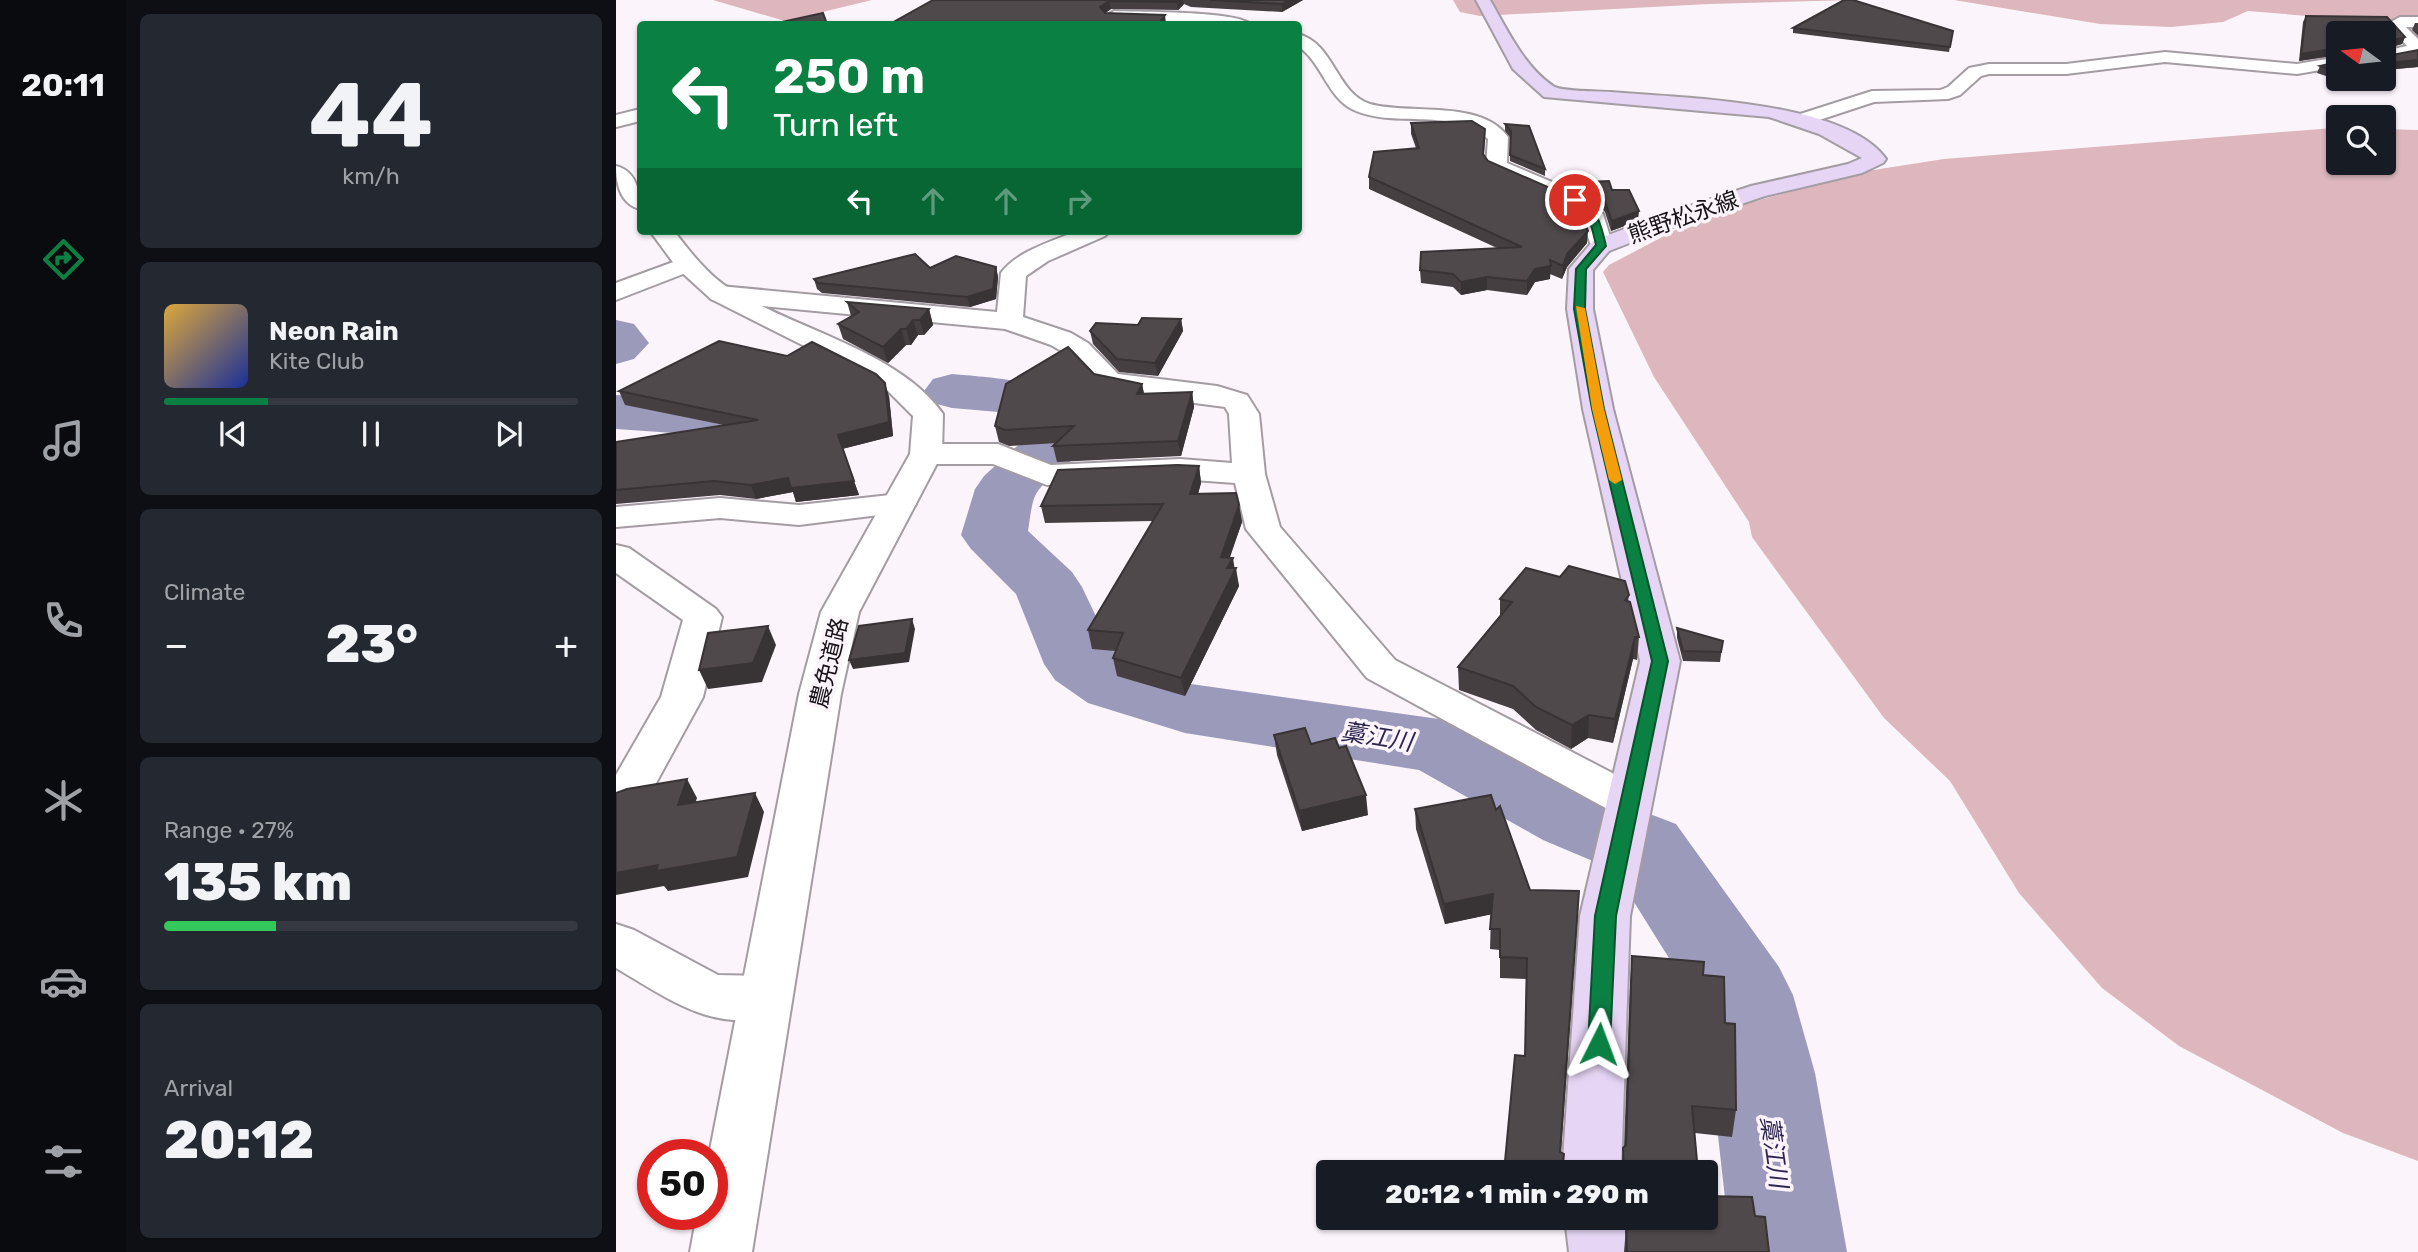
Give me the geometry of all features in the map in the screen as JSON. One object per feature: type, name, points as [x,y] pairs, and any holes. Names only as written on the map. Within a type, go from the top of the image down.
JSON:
[{"type":"main road","name":"熊野松永線","points":[[1483,0],[1519,65],[1550,93],[1769,111],[1801,120],[1864,148],[1876,159],[1856,169],[1759,191],[1601,246],[1581,269],[1580,309],[1598,409],[1660,661],[1605,916],[1593,1160]]},
{"type":"main road","points":[[1597,1230],[1600,1252]]},
{"type":"street","points":[[1131,0],[1112,16],[1164,21]]},
{"type":"street","points":[[2396,24],[2418,22]]},
{"type":"street","points":[[2396,25],[2416,46],[2415,50],[2396,54]]},
{"type":"street","points":[[1302,41],[1316,52],[1348,98],[1361,107],[1448,118],[1492,129],[1498,137],[1496,166],[1507,173],[1562,192],[1588,207],[1595,221],[1601,246]]},
{"type":"street","points":[[1801,120],[1872,97],[1942,95],[1954,91],[1975,72],[1989,69],[2074,69],[2165,57],[2297,69],[2326,64]]},
{"type":"street","points":[[616,121],[637,116]]},
{"type":"street","points":[[616,172],[637,198]]},
{"type":"street","name":"農免道路","points":[[666,235],[687,264],[720,294],[892,379],[928,415],[926,454],[840,612],[820,694],[721,1252]]},
{"type":"street","points":[[1009,321],[1014,273],[1039,256],[1088,235]]},
{"type":"street","points":[[616,292],[687,264]]},
{"type":"street","points":[[720,294],[1009,321],[1061,339],[1078,349],[1108,380],[1126,385],[1217,395],[1236,401],[1244,414],[1249,474],[1263,529],[1381,669],[1624,826]]},
{"type":"street","points":[[926,454],[998,454],[1047,475],[1180,469],[1249,474]]},
{"type":"street","points":[[616,517],[720,508],[799,516],[899,504]]},
{"type":"street","points":[[616,556],[703,617],[682,697],[633,785],[616,799]]},
{"type":"street","points":[[616,944],[711,997],[766,998]]},
{"type":"shaded area","points":[[713,0],[872,0],[785,21]]},
{"type":"shaded area","points":[[1453,0],[1853,0],[1709,4],[1480,16],[1460,12]]},
{"type":"shaded area","points":[[1954,0],[2418,0],[2418,25],[2396,23],[2396,21],[2248,11],[2223,22],[2171,27],[2100,24]]},
{"type":"shaded area","points":[[2326,129],[2326,175],[2396,175],[2396,129],[2418,130],[2418,1161],[2343,1133],[2179,1046],[2102,988],[2019,893],[1950,781],[1884,718],[1752,537],[1749,522],[1654,377],[1603,272],[1609,265],[1704,215],[1867,171],[1944,159]]},
{"type":"building","points":[[933,0],[1179,0],[1109,1],[1100,7],[1105,13],[1165,15],[1160,21],[895,21]]},
{"type":"building","points":[[1210,0],[1289,0],[1282,4]]},
{"type":"building","points":[[1844,0],[1853,0],[1953,31],[1950,47],[1793,28]]},
{"type":"building","points":[[823,13],[826,21],[787,21]]},
{"type":"building","points":[[2306,16],[2387,17],[2391,21],[2326,21],[2326,50],[2301,54]]},
{"type":"building","points":[[2396,27],[2405,37],[2396,39]]},
{"type":"building","points":[[2418,50],[2418,60],[2396,62],[2396,54]]},
{"type":"building","points":[[1472,121],[1485,129],[1483,154],[1488,161],[1573,198],[1578,203],[1588,231],[1567,254],[1563,266],[1550,260],[1551,266],[1535,269],[1527,281],[1487,277],[1461,282],[1453,274],[1420,270],[1421,252],[1522,247],[1369,177],[1374,152],[1419,148],[1411,123]]},
{"type":"building","points":[[1505,124],[1529,126],[1545,169],[1510,155],[1511,131]]},
{"type":"building","points":[[1609,181],[1612,190],[1629,190],[1639,211],[1612,221],[1605,202],[1592,187],[1583,182]]},
{"type":"building","points":[[915,254],[930,268],[956,256],[996,267],[993,289],[967,297],[818,283],[814,279]]},
{"type":"building","points":[[847,302],[929,309],[920,320],[913,320],[883,347],[838,324],[859,312]]},
{"type":"building","points":[[1142,318],[1181,319],[1155,363],[1117,359],[1090,331],[1096,323],[1138,325]]},
{"type":"building","points":[[719,341],[787,356],[812,342],[876,374],[885,383],[889,422],[838,435],[854,481],[791,488],[788,478],[751,485],[714,481],[616,490],[616,442],[758,420],[619,391]]},
{"type":"building","points":[[1068,347],[1094,374],[1142,384],[1137,394],[1192,392],[1178,441],[1053,446],[1074,426],[1005,430],[995,426],[1006,384]]},
{"type":"building","points":[[1199,466],[1190,494],[1236,493],[1239,505],[1221,557],[1233,558],[1227,568],[1236,568],[1181,678],[1113,658],[1123,633],[1088,630],[1163,504],[1041,506],[1058,470]]},
{"type":"building","points":[[1569,566],[1625,581],[1629,595],[1625,600],[1630,602],[1639,637],[1635,637],[1615,719],[1589,715],[1572,725],[1536,707],[1513,686],[1458,667],[1512,602],[1500,599],[1526,568],[1560,577]]},
{"type":"building","points":[[912,619],[905,653],[849,660],[859,626]]},
{"type":"building","points":[[768,626],[753,663],[699,670],[708,633]]},
{"type":"building","points":[[1677,628],[1723,641],[1721,652],[1683,651]]},
{"type":"building","points":[[1305,728],[1311,744],[1335,738],[1339,748],[1346,746],[1366,795],[1299,811],[1274,735]]},
{"type":"building","points":[[687,779],[678,805],[755,793],[737,857],[656,871],[658,865],[616,873],[616,793]]},
{"type":"building","points":[[1491,795],[1496,810],[1500,806],[1530,890],[1579,891],[1560,1152],[1564,1154],[1563,1160],[1505,1160],[1515,1055],[1525,1056],[1527,958],[1500,957],[1500,929],[1490,929],[1493,894],[1444,904],[1415,809]]},
{"type":"building","points":[[1632,956],[1704,962],[1703,975],[1724,977],[1725,1023],[1735,1024],[1736,1110],[1692,1106],[1697,1160],[1624,1160],[1623,1148],[1626,1145]]},
{"type":"building","points":[[1718,1196],[1752,1197],[1755,1216],[1765,1217],[1769,1252],[1627,1252],[1626,1230],[1718,1230]]},
{"type":"waterway","name":"藁江川","points":[[616,335],[623,343],[616,348]]},
{"type":"waterway","name":"藁江川","points":[[952,391],[1018,397],[1066,414],[1064,434],[1006,489],[994,535],[1048,587],[1081,664],[1115,686],[1185,708],[1439,746],[1573,818],[1645,847],[1744,995],[1763,1073],[1789,1252]]},
{"type":"waterway","name":"藁江川","points":[[616,412],[688,417],[778,399]]},
{"type":"slow traffic","points":[[1580,308],[1598,409],[1615,480]]},
{"type":"route","points":[[1575,200],[1588,207],[1595,221],[1601,246],[1581,269],[1580,309],[1598,409],[1660,661],[1605,916],[1599,1044]]}]
